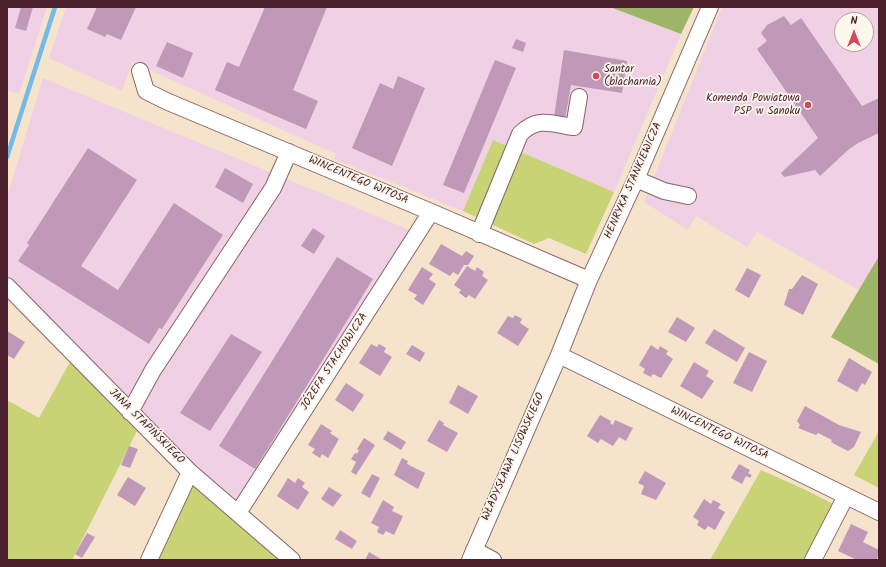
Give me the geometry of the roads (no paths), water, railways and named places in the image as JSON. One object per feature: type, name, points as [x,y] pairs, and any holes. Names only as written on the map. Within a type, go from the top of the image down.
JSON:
[{"type":"street","name":"HENRYKA STANKIEWICZA","points":[[559,355],[589,280],[636,179],[710,7]]},
{"type":"street","name":"WINCENTEGO WITOSA","points":[[140,71],[146,91],[166,101],[589,280]]},
{"type":"street","points":[[479,234],[520,134],[528,125],[540,122],[574,127],[579,97]]},
{"type":"street","points":[[130,412],[152,370],[273,188],[289,152]]},
{"type":"street","points":[[636,179],[664,191],[688,196]]},
{"type":"street","name":"JÓZEFA STACHOWICZA","points":[[238,513],[431,212]]},
{"type":"street","name":"JANA STAPIŃSKIEGO","points":[[7,286],[190,472],[292,560]]},
{"type":"street","name":"WINCENTEGO WITOSA","points":[[559,355],[879,512]]},
{"type":"street","name":"WŁADYSŁAWA LISOWSKIEGO","points":[[472,555],[559,355]]},
{"type":"street","points":[[148,560],[190,472]]},
{"type":"street","points":[[812,560],[846,496]]},
{"type":"street","points":[[472,555],[493,560]]},
{"type":"waterway","points":[[7,157],[55,7]]},
{"type":"place","name":"Santar (blacharnia)","points":[[596,76]]},
{"type":"place","name":"Komenda Powiatowa PSP w Sanoku","points":[[808,105]]}]
